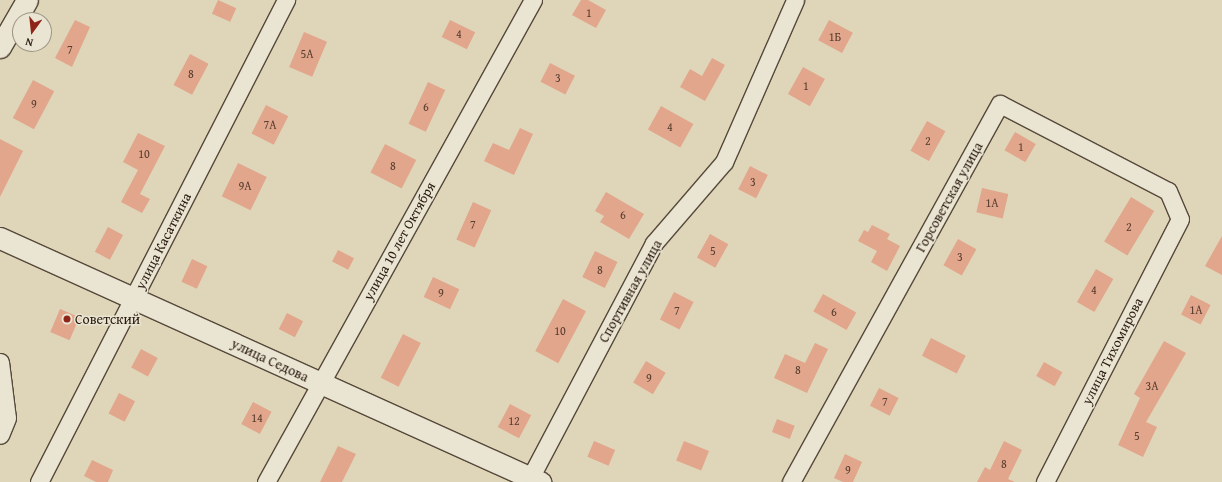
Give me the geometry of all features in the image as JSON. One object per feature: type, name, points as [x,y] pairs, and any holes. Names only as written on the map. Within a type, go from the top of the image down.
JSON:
[{"type":"street","points":[[0,47],[27,0]]},
{"type":"street","name":"улица Касаткина","points":[[40,482],[286,0]]},
{"type":"street","name":"улица 10 лет Октября","points":[[266,482],[533,0]]},
{"type":"street","name":"Спортивная улица","points":[[533,481],[654,243],[724,162],[795,0]]},
{"type":"street","name":"Горсоветская улица","points":[[791,482],[1000,104],[1168,191],[1180,219]]},
{"type":"street","name":"улица Тихомирова","points":[[1045,482],[1180,219]]},
{"type":"street","name":"улица Седова","points":[[0,238],[533,481]]},
{"type":"street","points":[[0,362],[7,418],[0,435]]},
{"type":"building","points":[[218,0],[236,8],[230,22],[212,14]]},
{"type":"building","points":[[581,0],[588,0],[606,10],[596,28],[572,15]]},
{"type":"building","points":[[75,20],[90,27],[72,67],[55,58]]},
{"type":"building","points":[[450,20],[475,32],[467,49],[442,37]]},
{"type":"building","points":[[829,20],[853,33],[842,53],[818,40]]},
{"type":"building","points":[[304,32],[327,42],[312,77],[289,67]]},
{"type":"building","points":[[190,54],[209,64],[192,95],[174,85]]},
{"type":"building","points":[[712,58],[725,65],[705,101],[680,87],[690,69],[702,76]]},
{"type":"building","points":[[550,63],[575,76],[565,94],[540,82]]},
{"type":"building","points":[[803,67],[825,79],[810,106],[788,94]]},
{"type":"building","points":[[33,80],[54,91],[34,129],[13,118]]},
{"type":"building","points":[[428,82],[445,90],[426,132],[409,124]]},
{"type":"building","points":[[266,105],[288,116],[274,145],[251,134]]},
{"type":"building","points":[[661,106],[693,124],[680,148],[648,130]]},
{"type":"building","points":[[927,121],[945,131],[929,161],[911,151]]},
{"type":"building","points":[[520,128],[533,134],[514,175],[484,161],[493,143],[509,150]]},
{"type":"building","points":[[1015,132],[1036,144],[1025,162],[1004,150]]},
{"type":"building","points":[[138,133],[165,146],[140,194],[150,199],[142,213],[121,202],[138,170],[123,162]]},
{"type":"building","points":[[0,139],[23,151],[0,197]]},
{"type":"building","points":[[385,144],[416,160],[402,188],[370,173]]},
{"type":"building","points":[[238,163],[267,177],[251,210],[222,196]]},
{"type":"building","points":[[750,166],[768,175],[756,198],[738,189]]},
{"type":"building","points":[[982,188],[1008,194],[1003,218],[976,212]]},
{"type":"building","points":[[606,192],[644,214],[629,239],[600,222],[604,216],[595,211]]},
{"type":"building","points":[[1131,197],[1154,211],[1127,255],[1104,242]]},
{"type":"building","points":[[473,202],[491,210],[475,248],[456,239]]},
{"type":"building","points":[[872,225],[890,234],[887,239],[900,246],[887,271],[871,262],[877,251],[858,241],[864,230],[868,232]]},
{"type":"building","points":[[108,227],[123,235],[110,260],[95,252]]},
{"type":"building","points":[[710,234],[728,244],[715,268],[697,258]]},
{"type":"building","points":[[1222,236],[1222,275],[1205,266]]},
{"type":"building","points":[[958,239],[976,249],[962,275],[943,265]]},
{"type":"building","points":[[338,250],[354,258],[348,270],[332,262]]},
{"type":"building","points":[[595,251],[617,262],[605,288],[582,277]]},
{"type":"building","points":[[192,259],[207,266],[197,289],[181,282]]},
{"type":"building","points":[[1096,269],[1113,279],[1094,312],[1077,302]]},
{"type":"building","points":[[433,277],[459,289],[450,309],[424,297]]},
{"type":"building","points":[[674,292],[694,302],[680,330],[660,320]]},
{"type":"building","points":[[823,294],[856,312],[847,330],[813,311]]},
{"type":"building","points":[[1191,295],[1211,305],[1201,325],[1181,315]]},
{"type":"building","points":[[563,299],[586,311],[558,363],[535,351]]},
{"type":"building","points":[[60,309],[79,317],[70,340],[50,332]]},
{"type":"building","points":[[287,313],[303,321],[295,337],[279,329]]},
{"type":"building","points":[[403,334],[421,343],[399,387],[381,378]]},
{"type":"building","points":[[931,338],[966,356],[957,374],[922,356]]},
{"type":"building","points":[[1164,341],[1186,353],[1146,422],[1157,427],[1143,457],[1118,445],[1140,398],[1134,394]]},
{"type":"building","points":[[815,343],[828,349],[807,393],[774,378],[785,354],[805,363]]},
{"type":"building","points":[[141,349],[158,358],[148,376],[131,368]]},
{"type":"building","points":[[646,361],[666,373],[653,394],[633,382]]},
{"type":"building","points":[[1044,362],[1062,372],[1055,386],[1036,376]]},
{"type":"building","points":[[879,388],[899,398],[890,416],[870,406]]},
{"type":"building","points":[[119,393],[135,401],[125,422],[109,413]]},
{"type":"building","points":[[253,402],[272,412],[260,434],[241,424]]},
{"type":"building","points":[[510,404],[531,415],[519,438],[498,427]]},
{"type":"building","points":[[777,419],[795,426],[790,439],[772,432]]},
{"type":"building","points":[[594,441],[615,450],[609,466],[587,457]]},
{"type":"building","points":[[684,441],[709,451],[701,471],[676,460]]},
{"type":"building","points":[[1004,441],[1022,450],[1008,479],[1015,482],[977,482],[985,467],[990,470]]},
{"type":"building","points":[[338,446],[356,454],[342,482],[320,482]]},
{"type":"building","points":[[845,454],[862,462],[853,482],[843,482],[834,478]]},
{"type":"building","points":[[92,460],[113,470],[108,482],[96,482],[84,476]]},
{"type":"place","name":"Советский","points":[[67,319]]}]
